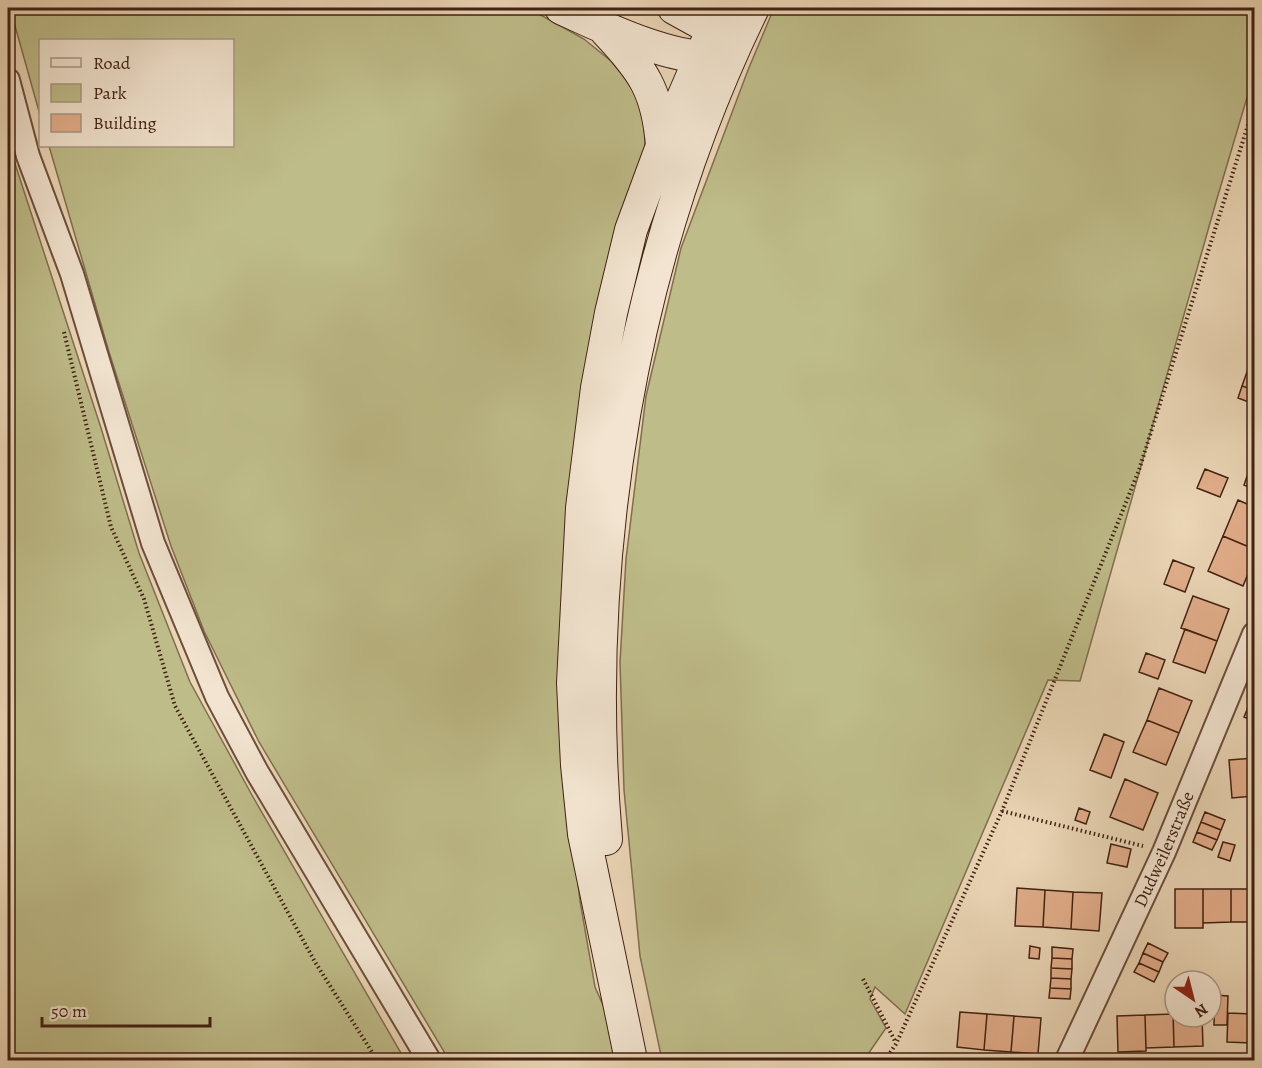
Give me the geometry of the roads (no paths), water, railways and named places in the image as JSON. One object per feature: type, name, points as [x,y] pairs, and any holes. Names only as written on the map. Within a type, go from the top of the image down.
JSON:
[{"type":"main road","points":[[561,8],[603,28],[678,54],[711,31]]},
{"type":"main road","points":[[674,8],[711,31],[717,57],[730,54]]},
{"type":"main road","points":[[620,1016],[601,784],[602,628],[612,502],[636,351],[657,270],[699,135],[730,54],[753,8]]},
{"type":"main road","points":[[603,28],[633,59],[643,74],[655,100],[661,121],[662,146]]},
{"type":"main road","points":[[631,1060],[620,1016],[584,834],[577,765],[573,683],[577,573],[588,449],[611,313],[631,230],[662,146],[711,31]]},
{"type":"street","points":[[8,80],[28,156],[72,274],[153,543],[217,697],[257,772],[429,1060]]},
{"type":"street","name":"Dudweilerstraße","points":[[1066,1060],[1164,852],[1254,633]]}]
